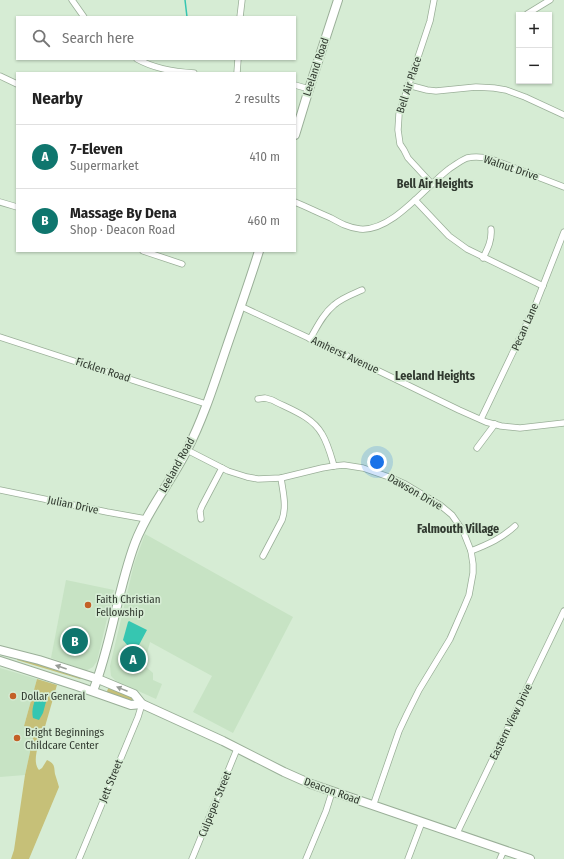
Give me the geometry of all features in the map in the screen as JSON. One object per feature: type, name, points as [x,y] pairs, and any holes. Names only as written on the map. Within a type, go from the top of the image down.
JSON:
[{"type":"main road","name":"Leeland Road","points":[[296,132],[338,0]]},
{"type":"main road","name":"Leeland Road","points":[[98,679],[128,562],[135,542],[146,519],[171,480],[196,431],[259,252]]},
{"type":"main road","name":"Deacon Road","points":[[0,650],[39,660],[98,679],[134,694],[142,704],[311,784],[530,859]]},
{"type":"main road","name":"Deacon Road","points":[[0,661],[131,705],[142,704]]},
{"type":"main road","points":[[93,691],[98,679]]},
{"type":"street","points":[[73,0],[83,16]]},
{"type":"street","points":[[240,16],[242,0]]},
{"type":"street","name":"Bell Air Place","points":[[432,184],[408,158],[400,144],[398,126],[399,114],[430,21],[434,0]]},
{"type":"street","points":[[529,12],[550,0]]},
{"type":"street","points":[[139,60],[161,69],[180,72]]},
{"type":"street","points":[[237,72],[238,60]]},
{"type":"street","points":[[0,76],[16,84]]},
{"type":"street","points":[[296,85],[309,89]]},
{"type":"street","points":[[408,85],[436,91],[476,87],[506,90],[564,115]]},
{"type":"street","name":"Walnut Drive","points":[[296,202],[348,226],[360,229],[373,228],[389,221],[415,200],[444,173],[462,161],[473,157],[492,159],[564,187]]},
{"type":"street","points":[[415,200],[449,236],[467,249],[543,286]]},
{"type":"street","points":[[0,202],[16,208]]},
{"type":"street","points":[[483,258],[490,243],[491,229]]},
{"type":"street","name":"Pecan Lane","points":[[481,420],[517,345],[543,286],[564,232]]},
{"type":"street","points":[[146,252],[182,264]]},
{"type":"street","points":[[310,339],[320,322],[334,304],[362,290]]},
{"type":"street","name":"Amherst Avenue","points":[[240,306],[481,420],[509,427],[520,428],[564,423]]},
{"type":"street","name":"Ficklen Road","points":[[0,337],[206,404]]},
{"type":"street","points":[[258,399],[265,398],[272,400],[311,421],[322,433],[334,466]]},
{"type":"street","points":[[477,448],[496,424]]},
{"type":"street","name":"Dawson Drive","points":[[187,450],[222,468],[247,477],[269,479],[281,478],[334,466],[354,466],[374,471],[405,484],[440,505],[458,523],[466,536],[471,551],[473,564],[473,574],[469,595],[450,639],[419,690],[407,714],[373,806]]},
{"type":"street","points":[[201,519],[200,511],[202,506],[222,468]]},
{"type":"street","points":[[263,556],[284,514],[285,503],[281,478]]},
{"type":"street","name":"Julian Drive","points":[[0,490],[146,519]]},
{"type":"street","points":[[471,551],[500,538],[515,526]]},
{"type":"street","name":"Eastern View Drive","points":[[457,833],[564,611]]},
{"type":"street","name":"Jett Street","points":[[79,859],[142,704]]},
{"type":"street","name":"Culpeper Street","points":[[192,859],[237,749]]},
{"type":"street","points":[[306,859],[326,811],[332,792]]},
{"type":"street","points":[[408,859],[422,822]]},
{"type":"street","points":[[500,859],[504,850]]},
{"type":"shaded area","points":[[145,534],[293,617],[233,733],[193,712],[212,676],[150,642],[144,665],[153,673],[153,680],[162,684],[156,699],[116,681],[111,676],[110,666],[134,564]]},
{"type":"shaded area","points":[[66,580],[114,590],[97,661],[93,667],[87,670],[51,658]]},
{"type":"shaded area","points":[[17,659],[43,664],[82,678],[80,679]]},
{"type":"shaded area","points":[[0,668],[37,679],[24,726],[35,729],[25,775],[0,777]]},
{"type":"shaded area","points":[[37,679],[57,685],[38,745],[36,762],[39,770],[47,760],[53,764],[59,787],[29,859],[11,859],[14,850],[25,775],[35,729],[24,726]]},
{"type":"shaded area","points":[[109,687],[130,695],[133,698],[132,700],[129,701],[107,693]]},
{"type":"water","points":[[129,621],[147,630],[139,645],[135,648],[128,646],[123,640]]},
{"type":"water","points":[[40,693],[47,695],[47,698],[43,713],[39,720],[33,718],[32,712],[35,700]]},
{"type":"waterway","points":[[185,0],[187,16]]},
{"type":"place","name":"Faith Christian Fellowship","points":[[88,605]]},
{"type":"place","name":"Massage By Dena","points":[[75,641]]},
{"type":"place","name":"7-Eleven","points":[[133,659]]},
{"type":"place","name":"Dollar General","points":[[13,696]]},
{"type":"place","name":"Bright Beginnings Childcare Center","points":[[17,738]]},
{"type":"district","name":"Bell Air Heights","points":[[435,184]]},
{"type":"district","name":"Leeland Heights","points":[[435,376]]},
{"type":"district","name":"Falmouth Village","points":[[458,529]]}]
